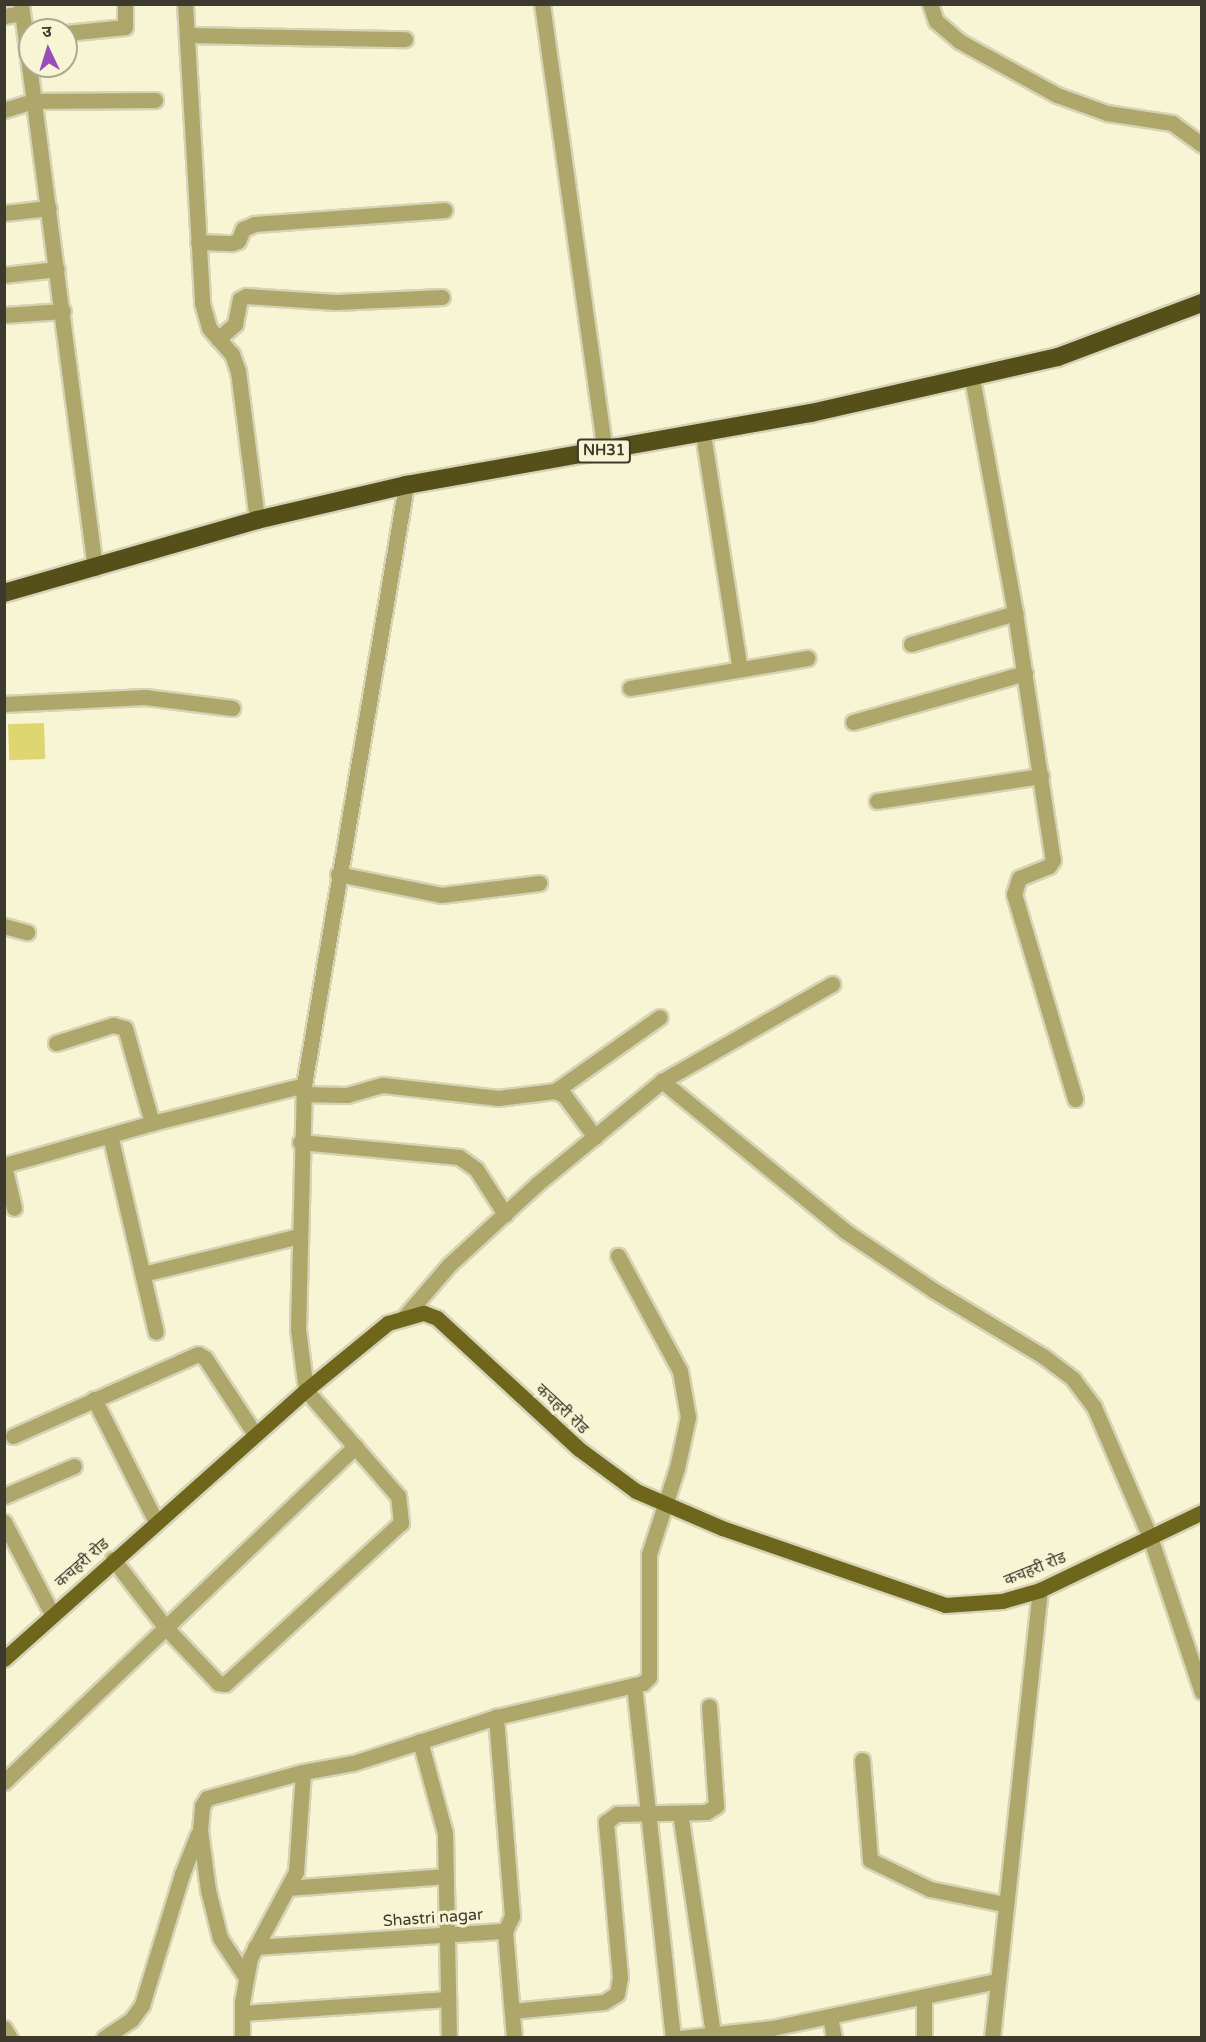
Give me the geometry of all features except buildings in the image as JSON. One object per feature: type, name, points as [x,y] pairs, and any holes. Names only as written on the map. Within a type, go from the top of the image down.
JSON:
[{"type":"highway","name":"NH31","points":[[4,593],[257,520],[406,485],[704,434],[972,378],[1058,357],[1202,303]]},
{"type":"main road","name":"कचहरी रोड","points":[[4,1659],[306,1390],[388,1323],[406,1316],[424,1313],[437,1318],[579,1449],[662,1505],[945,1605],[1002,1601],[1040,1590],[1202,1512]]},
{"type":"street","points":[[78,32],[125,27],[125,4]]},
{"type":"street","points":[[185,4],[202,303],[209,328],[232,354],[238,371],[257,520]]},
{"type":"street","points":[[542,4],[605,451]]},
{"type":"street","points":[[930,4],[936,21],[959,41],[1057,94],[1107,113],[1172,123],[1202,145]]},
{"type":"street","points":[[4,16],[22,9]]},
{"type":"street","points":[[188,35],[405,39]]},
{"type":"street","points":[[32,78],[95,568]]},
{"type":"street","points":[[4,110],[34,101],[155,100]]},
{"type":"street","points":[[1182,129],[1202,124]]},
{"type":"street","points":[[4,213],[49,208]]},
{"type":"street","points":[[198,242],[232,243],[238,241],[243,230],[255,224],[444,210]]},
{"type":"street","points":[[4,275],[57,268]]},
{"type":"street","points":[[218,339],[235,324],[240,299],[246,296],[336,302],[442,297]]},
{"type":"street","points":[[4,315],[63,311]]},
{"type":"street","points":[[972,378],[1015,613],[1053,860],[1049,867],[1019,878],[1014,894],[1075,1099]]},
{"type":"street","points":[[704,434],[740,669]]},
{"type":"street","points":[[113,1560],[166,1628],[218,1683],[225,1684],[394,1532],[401,1523],[398,1496],[306,1390],[298,1329],[300,1142],[304,1089],[338,874],[406,485]]},
{"type":"street","points":[[911,644],[1015,613]]},
{"type":"street","points":[[630,688],[807,658]]},
{"type":"street","points":[[853,722],[1025,673]]},
{"type":"street","points":[[4,704],[146,697],[232,708]]},
{"type":"street","points":[[878,801],[1041,776]]},
{"type":"street","points":[[338,874],[441,895],[539,883]]},
{"type":"street","points":[[4,926],[27,932]]},
{"type":"street","points":[[406,1316],[429,1285],[505,1214],[663,1081],[832,984]]},
{"type":"street","points":[[14,1208],[5,1165],[152,1123],[304,1089],[348,1095],[383,1085],[498,1098],[555,1090],[660,1017]]},
{"type":"street","points":[[56,1043],[113,1025],[125,1028],[152,1123]]},
{"type":"street","points":[[663,1081],[846,1231],[933,1290],[1043,1356],[1073,1379],[1095,1407],[1150,1537],[1202,1692]]},
{"type":"street","points":[[555,1090],[564,1095],[595,1137]]},
{"type":"street","points":[[110,1135],[156,1332]]},
{"type":"street","points":[[300,1142],[459,1157],[476,1169],[505,1214]]},
{"type":"street","points":[[143,1274],[299,1236]]},
{"type":"street","points":[[245,1976],[220,1938],[201,1859],[202,1806],[207,1798],[303,1772],[360,1761],[496,1717],[634,1685],[649,1677],[647,1569],[662,1505],[684,1440],[688,1417],[686,1394],[669,1348],[618,1256]]},
{"type":"street","points":[[13,1436],[198,1354],[205,1358],[255,1434]]},
{"type":"street","points":[[94,1399],[156,1522]]},
{"type":"street","points":[[4,1782],[355,1446]]},
{"type":"street","points":[[4,1496],[74,1466]]},
{"type":"street","points":[[4,1522],[52,1614]]},
{"type":"street","points":[[992,2037],[1004,1904],[1040,1590]]},
{"type":"street","points":[[634,1685],[646,1814],[673,2037]]},
{"type":"street","points":[[512,2011],[604,2002],[617,1994],[621,1977],[606,1822],[617,1814],[706,1812],[718,1799],[710,1706]]},
{"type":"street","name":"Shastri nagar","points":[[255,1947],[505,1931],[512,1916],[496,1717]]},
{"type":"street","points":[[420,1741],[444,1819],[449,2037]]},
{"type":"street","points":[[862,1760],[870,1860],[930,1889],[1004,1904]]},
{"type":"street","points":[[242,2037],[245,1976],[255,1947],[288,1888],[298,1856],[303,1772]]},
{"type":"street","points":[[680,1813],[713,2035]]},
{"type":"street","points":[[104,2037],[131,2020],[142,2004],[182,1874],[200,1830]]},
{"type":"street","points":[[288,1888],[446,1876]]},
{"type":"street","points":[[505,1931],[514,2037]]},
{"type":"street","points":[[680,2037],[713,2035],[830,2016],[997,1981]]},
{"type":"street","points":[[924,1996],[924,2037]]},
{"type":"street","points":[[242,2013],[448,1999]]},
{"type":"street","points":[[830,2016],[834,2037]]},
{"type":"street","points":[[4,2028],[10,2037]]},
{"type":"shaded area","points":[[44,723],[45,759],[9,760],[8,724]]}]
